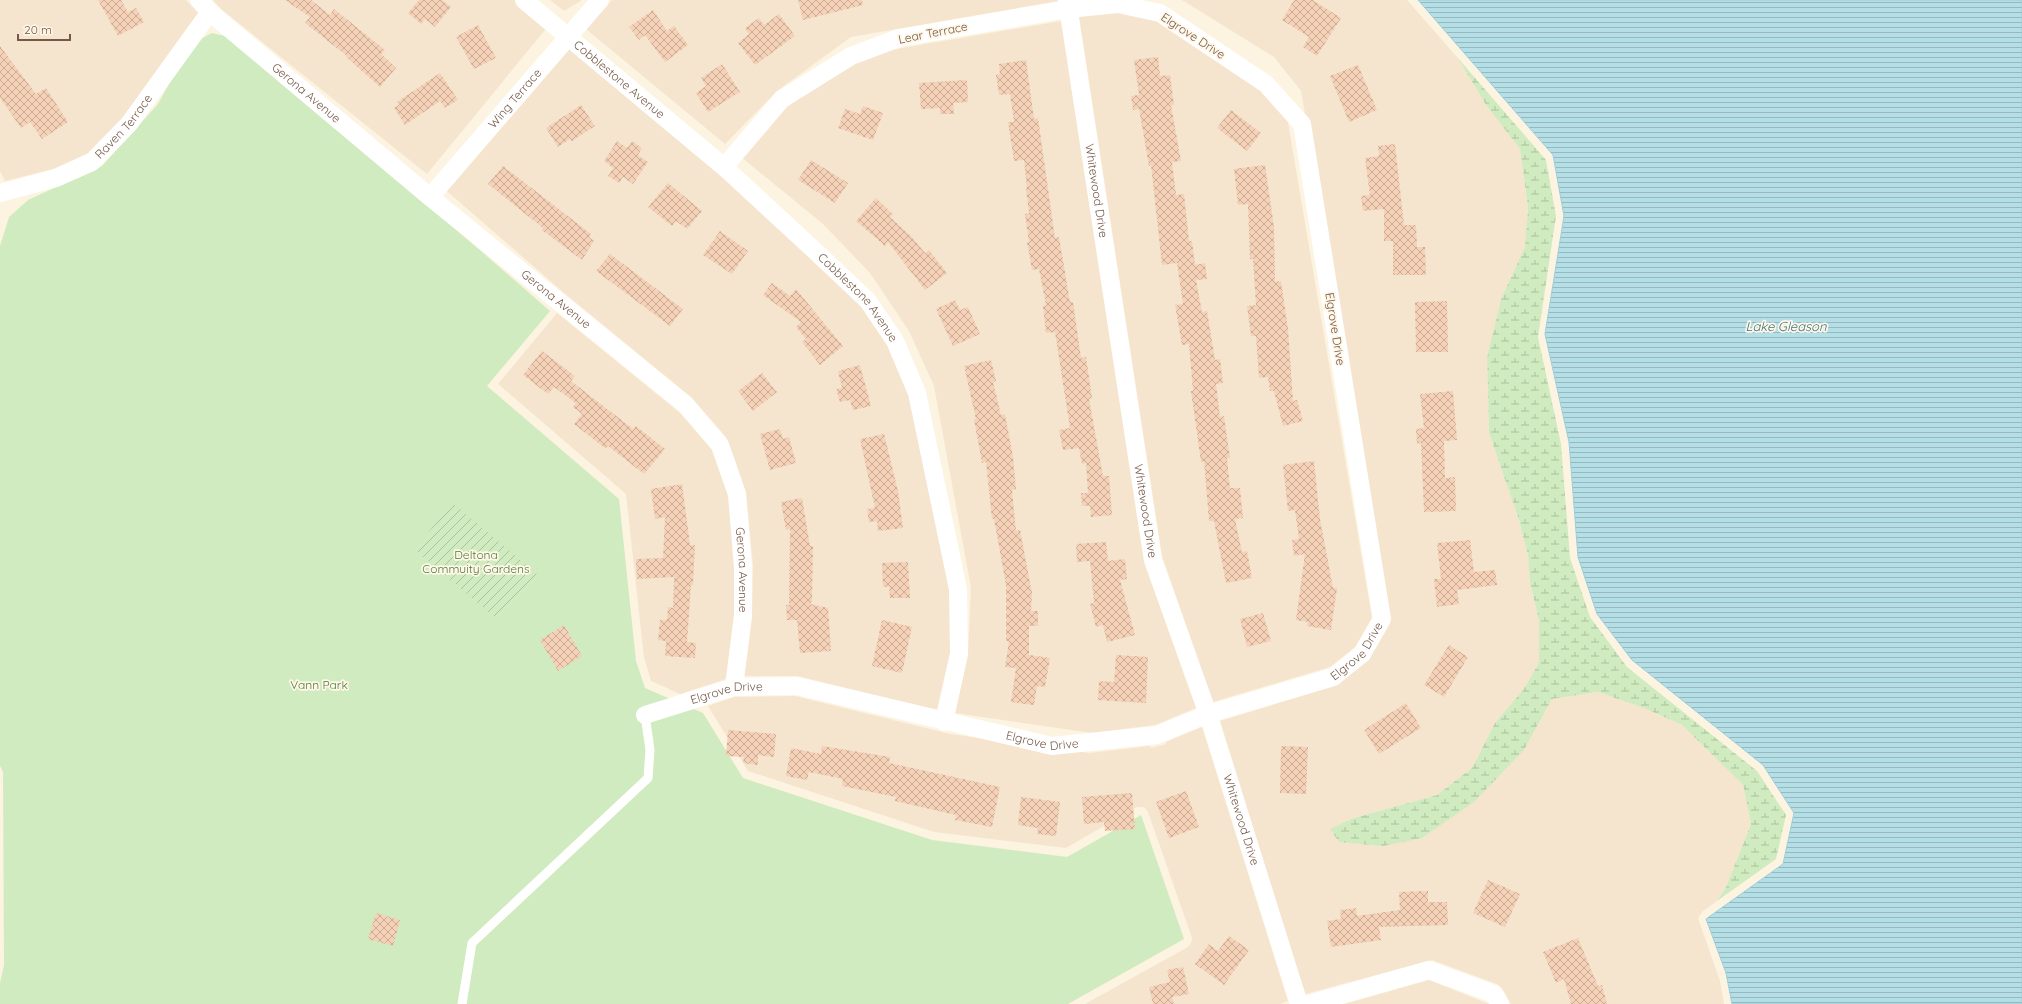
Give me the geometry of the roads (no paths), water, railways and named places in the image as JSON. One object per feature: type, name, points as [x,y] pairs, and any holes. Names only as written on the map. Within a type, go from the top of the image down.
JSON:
[{"type":"street","name":"Cobblestone Avenue","points":[[524,0],[724,168],[868,301],[895,341],[917,393],[958,589],[959,654],[944,722]]},
{"type":"street","name":"Wing Terrace","points":[[430,196],[600,0]]},
{"type":"street","name":"Elgrove Drive","points":[[645,716],[734,687],[797,686],[944,722],[1052,746],[1156,735],[1208,714],[1333,677],[1362,654],[1382,619],[1302,124],[1266,84],[1160,13],[1118,4],[1068,5]]},
{"type":"street","name":"Lear Terrace","points":[[724,168],[782,99],[851,56],[899,38],[1068,5]]},
{"type":"street","name":"Whitewood Drive","points":[[1068,5],[1153,560],[1208,714],[1299,1004]]},
{"type":"street","name":"Raven Terrace","points":[[0,193],[56,178],[92,162],[129,124],[205,6]]},
{"type":"street","name":"Gerona Avenue","points":[[205,6],[430,196],[686,405],[720,444],[737,494],[744,567],[743,616],[734,687]]},
{"type":"street","points":[[1309,1004],[1429,970],[1494,994],[1500,1004]]},
{"type":"lane","points":[[462,1004],[472,943],[648,778],[650,750],[645,716]]},
{"type":"water","name":"Lake Gleason","points":[[1418,0],[2022,0],[2022,1004],[1732,1004],[1726,973],[1706,919],[1783,864],[1794,813],[1763,765],[1632,660],[1597,614],[1578,557],[1569,442],[1545,334],[1564,216],[1553,155]]},
{"type":"park label","name":"Deltona Commuity Gardens","points":[[476,562]]},
{"type":"park label","name":"Vann Park","points":[[319,685]]}]
